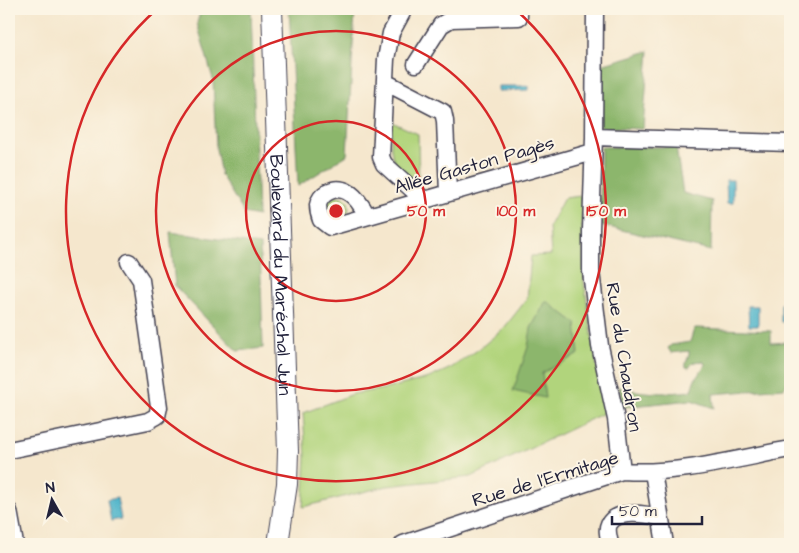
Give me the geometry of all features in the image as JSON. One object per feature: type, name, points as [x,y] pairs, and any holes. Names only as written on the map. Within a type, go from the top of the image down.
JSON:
[{"type":"main road","name":"Boulevard du Maréchal Juin","points":[[272,9],[288,450],[287,484],[278,542]]},
{"type":"street","points":[[404,9],[391,33],[386,59],[381,157],[384,164],[424,200]]},
{"type":"street","points":[[416,64],[441,25],[446,22],[452,19],[488,13],[519,17],[520,9]]},
{"type":"street","name":"Rue du Chaudron","points":[[595,9],[592,271],[600,346],[616,420],[622,471]]},
{"type":"street","points":[[385,82],[443,112],[448,193]]},
{"type":"street","name":"Allée Gaston Pagès","points":[[367,216],[448,193],[594,144],[790,143]]},
{"type":"street","points":[[9,450],[148,421],[157,416],[159,407],[141,280],[129,262]]},
{"type":"street","name":"Rue de l'Ermitage","points":[[403,544],[622,471],[652,472],[685,469],[790,449]]},
{"type":"street","points":[[652,472],[664,544]]},
{"type":"street","points":[[9,511],[15,544]]},
{"type":"street","points":[[610,544],[608,532],[610,523],[617,517],[645,514],[660,518]]},
{"type":"green space","points":[[201,9],[251,9],[258,216],[244,213],[221,175],[216,149],[213,79],[197,23]]},
{"type":"green space","points":[[289,9],[355,9],[347,155],[298,186]]},
{"type":"green space","points":[[649,51],[643,129],[600,127],[601,65]]},
{"type":"green space","points":[[392,122],[418,134],[419,184],[396,164],[393,158],[391,152]]},
{"type":"green space","points":[[601,147],[676,147],[683,193],[712,201],[711,251],[600,225]]},
{"type":"green space","points":[[338,196],[346,199],[349,207],[346,215],[338,218],[330,215],[327,207],[330,199]]},
{"type":"green space","points":[[581,196],[584,282],[604,413],[471,477],[387,486],[303,507],[306,457],[303,413],[353,394],[389,388],[429,378],[451,368],[479,349],[504,328],[527,299],[531,256],[551,255],[549,226],[564,198]]},
{"type":"green space","points":[[170,232],[260,245],[263,348],[237,351],[175,286]]},
{"type":"green space","points":[[546,301],[576,323],[579,354],[542,373],[545,398],[513,391],[528,347],[531,328]]},
{"type":"green space","points":[[696,328],[771,331],[771,343],[790,342],[790,380],[784,388],[713,394],[714,408],[691,400],[623,407],[619,387],[655,393],[691,391],[694,381],[705,365],[704,362],[697,361],[689,368],[686,367],[689,351],[671,353],[668,348],[671,345],[690,342]]},
{"type":"water","points":[[498,86],[529,86],[529,90],[498,91]]},
{"type":"water","points":[[726,180],[733,180],[733,203],[727,203]]},
{"type":"water","points":[[784,302],[789,304],[790,322],[781,322],[781,304]]},
{"type":"water","points":[[748,306],[758,306],[758,326],[749,326]]},
{"type":"water","points":[[117,498],[121,519],[111,521],[107,500]]}]
